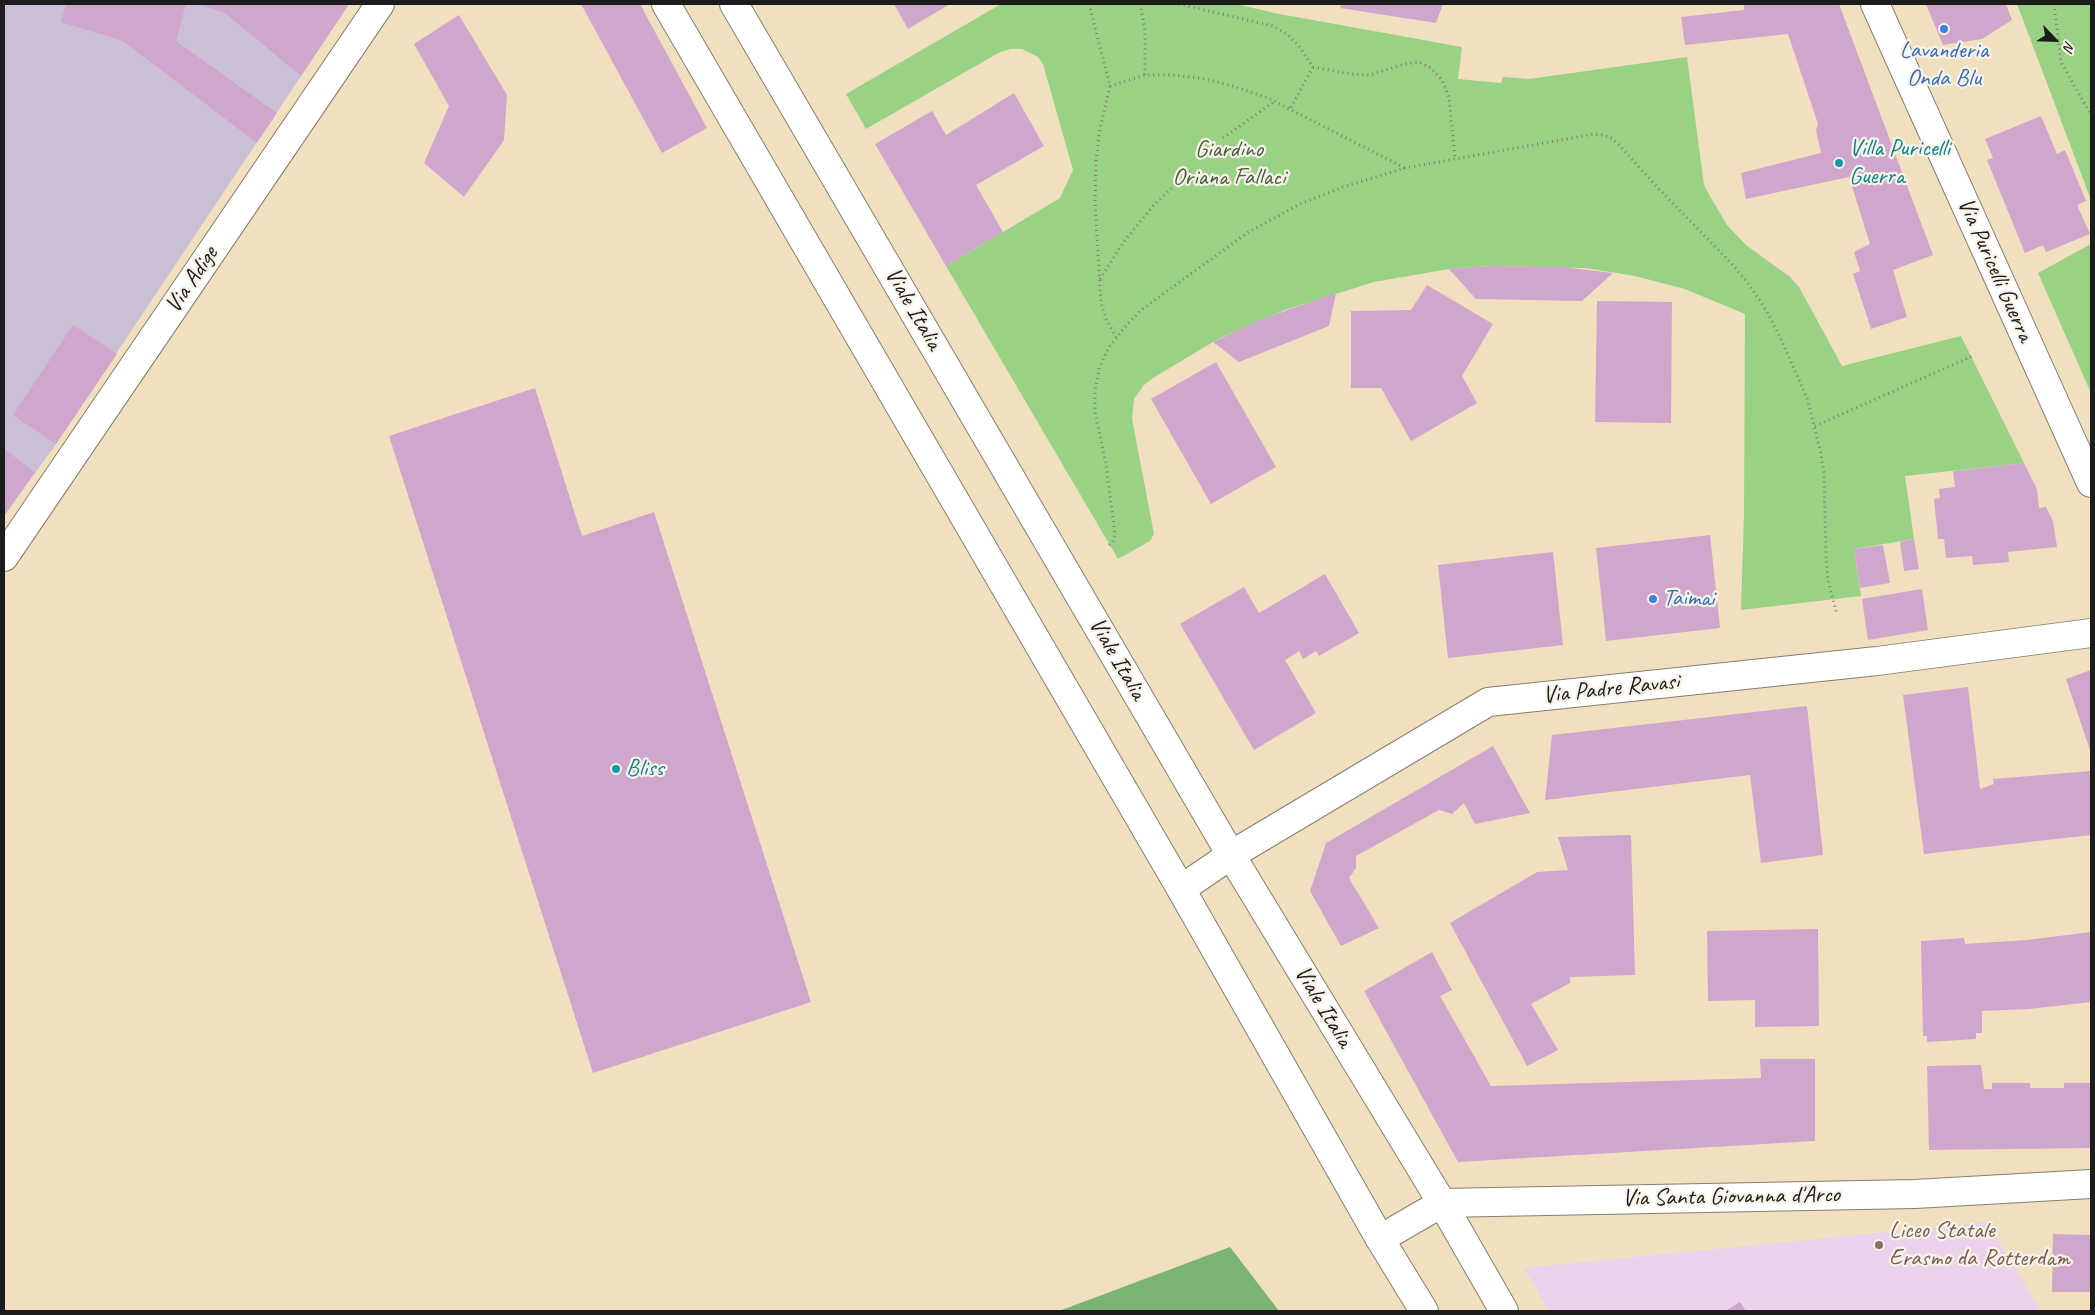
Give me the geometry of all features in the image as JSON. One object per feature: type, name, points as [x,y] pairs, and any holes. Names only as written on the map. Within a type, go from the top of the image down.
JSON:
[{"type":"main road","name":"Via Adige","points":[[4,557],[380,4]]},
{"type":"main road","points":[[666,4],[1182,889],[1380,1239],[1424,1311]]},
{"type":"main road","name":"Viale Italia","points":[[734,4],[1231,855],[1442,1203],[1504,1311]]},
{"type":"main road","name":"Via Puricelli Guerra","points":[[1881,10],[2091,483]]},
{"type":"main road","name":"Via Padre Ravasi","points":[[1182,889],[1231,855],[1488,702],[1868,662],[2091,633]]},
{"type":"main road","name":"Via Santa Giovanna d'Arco","points":[[1380,1239],[1442,1203],[1916,1194],[2091,1184]]},
{"type":"path","points":[[1089,4],[1110,86],[1100,129],[1096,160],[1095,203],[1101,303],[1106,319],[1116,337]]},
{"type":"path","points":[[1140,4],[1145,30],[1145,75]]},
{"type":"path","points":[[1179,4],[1273,26],[1287,34],[1299,46],[1312,67],[1350,74],[1370,74],[1388,71],[1405,64],[1419,62],[1431,68],[1442,80],[1448,96],[1455,159]]},
{"type":"path","points":[[2054,4],[2061,62],[2091,115]]},
{"type":"path","points":[[1290,109],[1312,67]]},
{"type":"path","points":[[1110,86],[1145,75],[1171,74],[1201,78],[1233,86],[1275,101],[1405,168]]},
{"type":"path","points":[[1223,138],[1275,101]]},
{"type":"path","points":[[1109,545],[1115,535],[1106,464],[1095,412],[1095,391],[1099,369],[1109,347],[1141,310],[1247,233],[1300,204],[1343,187],[1405,168],[1594,134],[1611,138],[1748,283],[1766,310],[1794,366],[1814,426],[1824,473],[1824,534],[1828,580],[1837,615]]},
{"type":"path","points":[[1100,279],[1123,243],[1153,206],[1190,170]]},
{"type":"path","points":[[1814,426],[1976,355]]},
{"type":"shaded area","points":[[4,4],[349,4],[56,444],[4,516]]},
{"type":"shaded area","name":"Liceo Statale Erasmo da Rotterdam","points":[[1987,1222],[2041,1311],[1549,1311],[1524,1268]]},
{"type":"green space","name":"Giardino Oriana Fallaci","points":[[1001,4],[1237,4],[1274,13],[1462,47],[1458,79],[1501,83],[1503,77],[1529,79],[1687,57],[1704,185],[1727,225],[1746,245],[1790,277],[1799,287],[1842,366],[1961,336],[2024,463],[1905,476],[1914,539],[1854,549],[1861,596],[1741,610],[1744,514],[1745,314],[1685,289],[1635,276],[1586,268],[1491,266],[1449,269],[1374,282],[1285,310],[1218,339],[1144,385],[1134,399],[1132,419],[1154,534],[1150,541],[1118,559],[946,266],[1060,198],[1073,170],[1043,64],[1038,57],[1022,49],[1000,52],[866,129],[846,94]]},
{"type":"green space","points":[[2017,4],[2091,4],[2091,200]]},
{"type":"green space","points":[[2091,244],[2091,393],[2038,273]]},
{"type":"green space","points":[[1230,1247],[1279,1311],[1059,1311]]},
{"type":"building","points":[[66,4],[186,4],[176,41],[277,113],[257,143],[123,41],[61,22]]},
{"type":"building","points":[[197,4],[349,4],[301,76],[225,13]]},
{"type":"building","points":[[581,4],[640,4],[707,128],[662,153]]},
{"type":"building","points":[[894,4],[950,4],[908,29]]},
{"type":"building","points":[[1341,4],[1443,4],[1436,23],[1340,8]]},
{"type":"building","name":"Villa Puricelli Guerra","points":[[1744,4],[1839,4],[1933,255],[1893,270],[1907,317],[1871,329],[1853,274],[1860,271],[1854,252],[1870,244],[1849,177],[1746,199],[1741,173],[1821,153],[1816,130],[1818,124],[1788,34],[1685,45],[1681,17],[1744,10]]},
{"type":"building","points":[[1926,4],[2006,4],[2012,20],[1982,39],[1943,45]]},
{"type":"building","points":[[459,15],[507,95],[504,140],[464,197],[424,163],[449,106],[414,44]]},
{"type":"building","points":[[1014,93],[1044,146],[976,185],[1003,232],[946,266],[875,144],[932,111],[946,135]]},
{"type":"building","points":[[2041,116],[2057,154],[2065,150],[2086,201],[2077,205],[2090,234],[2046,252],[2043,245],[2025,253],[1987,160],[1993,158],[1985,139]]},
{"type":"building","points":[[1491,266],[1562,267],[1613,273],[1582,301],[1476,299],[1449,269]]},
{"type":"building","points":[[1427,285],[1493,324],[1462,376],[1477,403],[1411,441],[1381,388],[1351,388],[1351,311],[1411,310]]},
{"type":"building","points":[[1336,293],[1329,326],[1239,362],[1213,342],[1262,319]]},
{"type":"building","points":[[1597,301],[1672,302],[1671,423],[1595,422]]},
{"type":"building","points":[[73,325],[117,354],[56,444],[13,415]]},
{"type":"building","points":[[1216,362],[1276,467],[1211,504],[1151,399]]},
{"type":"building","name":"Bliss","points":[[535,388],[582,536],[654,512],[811,1002],[593,1073],[389,436]]},
{"type":"building","points":[[4,449],[35,472],[4,516]]},
{"type":"building","points":[[2024,463],[2037,489],[2039,508],[2046,507],[2053,521],[2057,547],[2008,552],[2009,562],[1973,565],[1972,556],[1946,558],[1944,539],[1938,539],[1934,499],[1940,498],[1939,489],[1955,487],[1953,471]]},
{"type":"building","points":[[1710,535],[1720,628],[1606,641],[1596,548]]},
{"type":"building","points":[[1914,539],[1919,569],[1904,571],[1900,542]]},
{"type":"building","points":[[1883,545],[1890,583],[1860,588],[1854,549]]},
{"type":"building","points":[[1553,552],[1563,645],[1448,658],[1438,565]]},
{"type":"building","points":[[1325,574],[1359,633],[1319,656],[1316,651],[1303,659],[1299,651],[1285,660],[1316,713],[1254,750],[1180,624],[1244,587],[1259,613]]},
{"type":"building","points":[[1922,589],[1928,630],[1868,640],[1862,599]]},
{"type":"building","points":[[2091,670],[2091,753],[2066,679]]},
{"type":"building","points":[[1968,687],[1980,789],[1994,784],[1993,779],[2091,771],[2091,835],[1924,854],[1903,695]]},
{"type":"building","points":[[1807,706],[1823,855],[1761,863],[1750,775],[1545,800],[1552,735]]},
{"type":"building","points":[[1493,746],[1530,813],[1475,824],[1464,803],[1452,814],[1439,810],[1356,856],[1356,868],[1349,878],[1379,928],[1341,946],[1310,891],[1326,843]]},
{"type":"building","points":[[1631,835],[1635,975],[1570,977],[1570,983],[1531,1004],[1558,1050],[1527,1066],[1450,923],[1537,872],[1568,870],[1558,837]]},
{"type":"building","points":[[1818,929],[1819,1026],[1755,1027],[1755,1000],[1708,1001],[1707,931]]},
{"type":"building","points":[[2091,932],[2091,1002],[2029,1009],[1982,1011],[1982,1033],[1976,1033],[1976,1039],[1927,1042],[1927,1036],[1923,1036],[1921,941],[1964,938],[1965,944],[2027,940]]},
{"type":"building","points":[[1432,952],[1452,990],[1440,996],[1491,1086],[1761,1078],[1760,1059],[1815,1059],[1815,1141],[1458,1162],[1364,991]]},
{"type":"building","points":[[1981,1065],[1984,1089],[1992,1089],[1992,1083],[2030,1083],[2030,1088],[2064,1088],[2064,1083],[2091,1083],[2091,1148],[1929,1150],[1927,1066]]},
{"type":"building","points":[[2053,1234],[2091,1235],[2091,1292],[2052,1292]]},
{"type":"building","points":[[1740,1302],[1746,1311],[1725,1311]]},
{"type":"place","name":"Lavanderia Onda Blu","points":[[1944,29]]},
{"type":"place","name":"Villa Puricelli Guerra","points":[[1839,163]]},
{"type":"place","name":"Taimai","points":[[1653,599]]},
{"type":"place","name":"Bliss","points":[[616,769]]},
{"type":"place","name":"Liceo Statale Erasmo da Rotterdam","points":[[1879,1245]]}]
